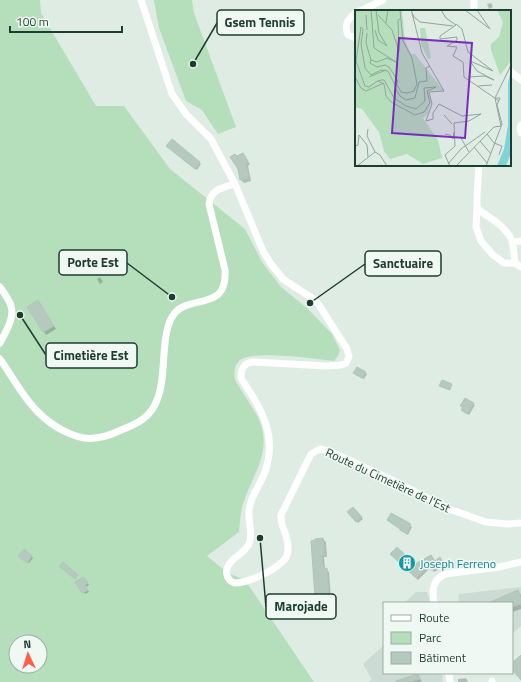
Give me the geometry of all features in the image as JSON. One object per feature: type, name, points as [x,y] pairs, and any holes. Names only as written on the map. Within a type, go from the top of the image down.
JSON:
[{"type":"street","name":"Route du Cimetière de l'Est","points":[[141,0],[172,94],[186,114],[211,139],[235,184],[257,240],[271,264],[283,279],[319,304],[347,349],[349,357],[346,363],[341,365],[326,366],[253,362],[247,363],[244,366],[241,372],[241,378],[264,416],[269,435],[268,455],[265,472],[250,505],[248,521],[250,542],[248,546],[227,567],[227,576],[231,582],[244,582],[264,574],[283,562],[287,555],[288,547],[287,538],[280,520],[281,515],[311,454],[320,449],[329,451],[390,479],[448,509],[486,522],[507,524],[521,523]]},
{"type":"street","points":[[362,10],[383,0]]},
{"type":"street","points":[[355,14],[346,25],[346,30],[348,36],[355,38]]},
{"type":"street","points":[[511,72],[521,80]]},
{"type":"street","points":[[521,125],[521,133]]},
{"type":"street","points":[[477,210],[505,231],[512,242],[518,265],[504,263],[493,255],[481,241],[476,226],[476,196],[479,166]]},
{"type":"street","points":[[0,359],[38,412],[68,434],[80,438],[94,439],[108,436],[135,424],[146,417],[154,409],[160,389],[167,334],[171,318],[180,309],[215,297],[223,289],[226,281],[225,270],[209,204],[210,197],[215,192],[235,184]]},
{"type":"street","points":[[512,242],[521,241]]},
{"type":"street","points":[[0,287],[12,307],[11,318],[0,343]]},
{"type":"street","points":[[434,602],[434,586],[440,577],[521,562]]},
{"type":"shaded area","points":[[521,587],[521,626],[513,633],[513,602],[458,602],[459,594]]},
{"type":"shaded area","points":[[416,592],[427,592],[430,602],[405,602]]},
{"type":"shaded area","points":[[383,646],[383,674],[442,674],[443,682],[368,682],[372,680],[363,664]]},
{"type":"green space","points":[[0,0],[40,0],[41,13],[96,106],[124,106],[170,169],[245,229],[262,262],[281,287],[308,309],[332,334],[340,350],[334,361],[271,355],[247,357],[240,360],[237,364],[235,380],[260,422],[264,445],[259,465],[243,504],[239,532],[207,556],[228,573],[245,580],[314,682],[0,682]]},
{"type":"green space","points":[[154,0],[192,0],[194,13],[236,127],[218,134],[202,110],[186,101],[159,28]]},
{"type":"building","points":[[172,139],[200,162],[195,169],[166,146]]},
{"type":"building","points":[[243,153],[248,161],[246,163],[249,178],[240,180],[238,169],[230,157],[235,154],[237,156]]},
{"type":"building","points":[[38,300],[54,326],[43,332],[27,307]]},
{"type":"building","points":[[357,367],[366,372],[362,378],[353,373]]},
{"type":"building","points":[[442,380],[452,384],[450,390],[439,386]]},
{"type":"building","points":[[465,398],[474,403],[467,414],[461,410],[463,407],[460,406]]},
{"type":"building","points":[[353,507],[362,517],[356,522],[347,512]]},
{"type":"building","points":[[391,513],[411,524],[407,534],[387,520]]},
{"type":"building","points":[[323,538],[325,555],[322,555],[323,566],[324,569],[327,568],[329,597],[315,598],[311,541]]},
{"type":"building","points":[[397,547],[415,564],[431,555],[435,561],[440,557],[444,565],[440,568],[438,566],[431,570],[428,566],[416,578],[390,554]]},
{"type":"building","points":[[24,549],[32,556],[27,563],[18,556]]},
{"type":"building","points":[[63,562],[78,575],[75,579],[59,566]]},
{"type":"building","points":[[84,577],[88,583],[85,585],[88,590],[82,593],[75,582]]},
{"type":"building","points":[[518,590],[521,598],[521,604],[513,607],[513,602],[490,602]]},
{"type":"building","points":[[521,655],[521,680],[513,671],[513,662]]},
{"type":"building","points":[[418,674],[420,679],[410,682],[396,682],[396,681]]},
{"type":"place","name":"Gsem Tennis","points":[[193,64]]},
{"type":"place","name":"Porte Est","points":[[172,297]]},
{"type":"place","name":"Sanctuaire","points":[[310,303]]},
{"type":"place","name":"Cimetière Est","points":[[20,315]]},
{"type":"place","name":"Marojade","points":[[260,538]]},
{"type":"place","name":"Joseph Ferreno","points":[[407,563]]}]
